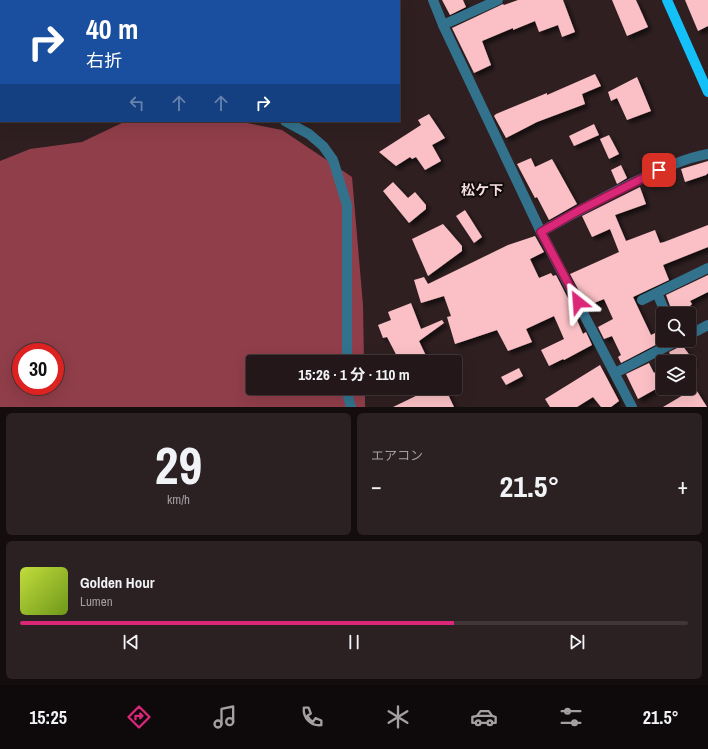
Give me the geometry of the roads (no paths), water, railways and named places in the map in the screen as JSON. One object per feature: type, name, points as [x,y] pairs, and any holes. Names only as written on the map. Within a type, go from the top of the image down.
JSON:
[{"type":"main road","points":[[667,0],[708,92]]},
{"type":"street","points":[[433,0],[443,25],[541,232],[632,407]]},
{"type":"street","points":[[443,25],[498,0]]},
{"type":"street","points":[[287,122],[309,134],[323,146],[333,160],[347,205],[347,355]]},
{"type":"street","points":[[541,232],[578,211],[659,170],[695,156],[708,154]]},
{"type":"street","points":[[642,300],[708,268]]},
{"type":"street","points":[[657,293],[663,307]]},
{"type":"street","points":[[696,332],[708,326]]},
{"type":"street","points":[[615,373],[665,347]]},
{"type":"street","points":[[348,395],[351,407]]},
{"type":"district","name":"松ケ下","points":[[482,190]]}]
